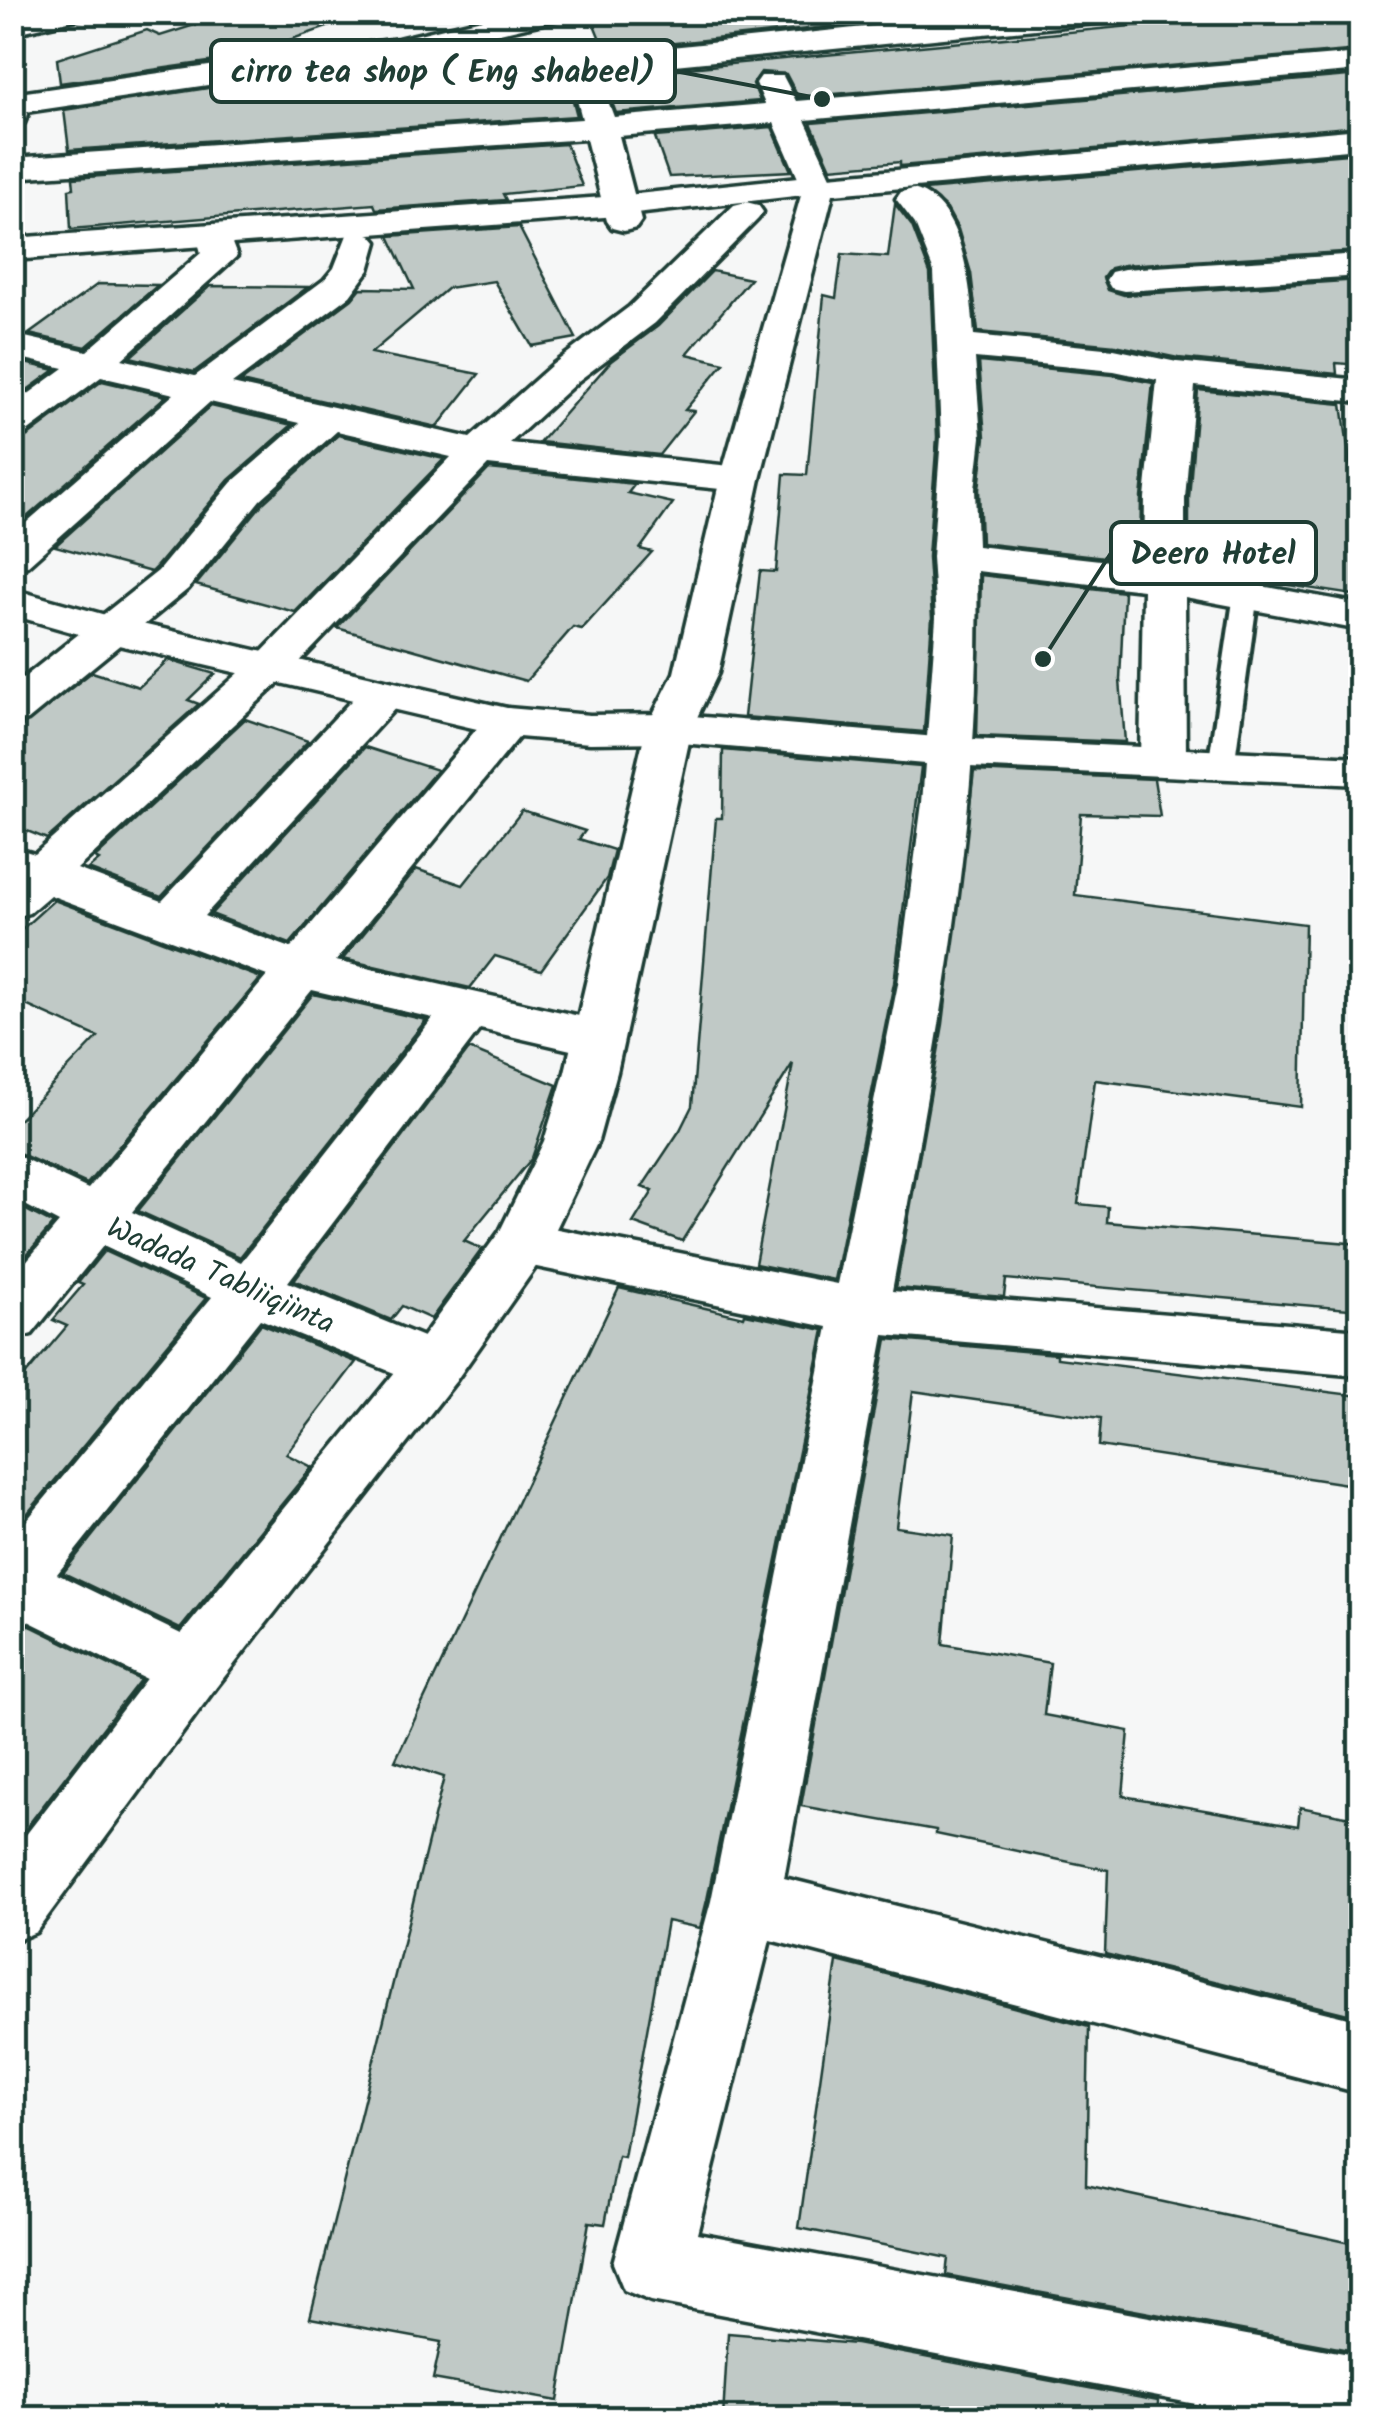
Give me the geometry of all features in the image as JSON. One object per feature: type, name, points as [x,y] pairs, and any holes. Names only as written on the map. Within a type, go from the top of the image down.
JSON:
[{"type":"street","points":[[12,25],[70,12]]},
{"type":"street","points":[[12,104],[398,48],[554,12],[584,65],[621,214]]},
{"type":"street","points":[[12,1909],[191,1670],[434,1366],[522,1244],[572,1141],[669,728],[696,673],[740,479],[816,197],[786,114],[739,12]]},
{"type":"street","points":[[584,65],[1115,12]]},
{"type":"street","points":[[12,168],[786,114],[1360,62]]},
{"type":"street","points":[[621,214],[746,212],[816,197],[913,199],[1360,138]]},
{"type":"street","points":[[12,269],[216,246],[1148,167],[1360,162]]},
{"type":"street","points":[[913,199],[932,222],[952,272],[960,437],[953,557],[957,618],[948,752],[924,984],[745,1901],[651,2263],[1360,2396]]},
{"type":"street","points":[[22,880],[272,666],[478,452],[565,373],[642,315],[746,212]]},
{"type":"street","points":[[12,250],[359,242],[402,230]]},
{"type":"street","points":[[12,558],[203,388],[337,288],[351,270],[359,242]]},
{"type":"street","points":[[12,424],[95,363],[216,246]]},
{"type":"street","points":[[1124,280],[1360,266]]},
{"type":"street","points":[[12,345],[478,452],[740,479]]},
{"type":"street","points":[[958,345],[1114,360],[1177,374],[1360,390]]},
{"type":"street","points":[[1164,762],[1165,498],[1177,374]]},
{"type":"street","points":[[12,710],[173,580],[213,536],[222,517],[246,491],[331,416]]},
{"type":"street","points":[[953,557],[1069,565],[1165,578],[1360,617]]},
{"type":"street","points":[[12,602],[110,630],[507,722],[590,729],[669,728],[948,752],[1360,771]]},
{"type":"street","points":[[171,921],[384,694]]},
{"type":"street","points":[[12,1318],[507,722]]},
{"type":"street","points":[[22,880],[171,921],[303,970],[597,1038]]},
{"type":"street","points":[[191,1670],[12,1585],[250,1292],[469,1008]]},
{"type":"street","name":"Wadada Tabliiqiinta","points":[[12,1173],[92,1218],[250,1292],[434,1366]]},
{"type":"street","points":[[522,1244],[862,1311],[1360,1354]]},
{"type":"street","points":[[745,1901],[1360,2057]]},
{"type":"lane","points":[[1221,766],[1246,594]]},
{"type":"building","points":[[236,12],[340,12],[342,22],[237,58],[60,83],[57,59],[147,30],[160,36]]},
{"type":"building","points":[[589,12],[968,12],[572,54],[565,67],[572,76],[583,78],[1268,13],[1360,12],[1360,50],[798,97],[786,74],[761,72],[753,84],[760,101],[616,113],[604,82],[580,81],[571,93],[577,116],[69,150],[64,110],[417,56],[602,44]]},
{"type":"building","points":[[1360,75],[1360,126],[900,166],[900,162],[831,168],[811,123]]},
{"type":"building","points":[[772,127],[791,171],[669,177],[655,137]]},
{"type":"building","points":[[566,144],[582,186],[503,194],[506,200],[376,209],[374,204],[71,229],[69,189],[74,188],[73,178]]},
{"type":"building","points":[[1360,153],[1360,251],[1124,265],[1110,268],[1103,278],[1108,290],[1124,295],[1360,280],[1360,365],[1336,363],[1337,374],[1178,358],[1115,345],[978,332],[971,273],[958,229],[947,209],[924,190]]},
{"type":"building","points":[[895,204],[912,226],[930,273],[937,437],[928,557],[932,618],[924,732],[744,717],[760,571],[776,572],[784,474],[807,475],[824,295],[836,298],[842,254],[888,257]]},
{"type":"building","points":[[519,227],[576,338],[532,346],[494,281],[448,288],[371,353],[479,374],[437,427],[241,382],[352,299],[361,288],[414,289],[389,236]]},
{"type":"building","points":[[712,271],[750,279],[687,354],[724,363],[685,410],[694,411],[659,455],[540,442],[611,361],[658,326]]},
{"type":"building","points":[[98,284],[158,285],[86,347],[29,334]]},
{"type":"building","points":[[210,286],[308,287],[194,372],[130,357]]},
{"type":"building","points":[[12,360],[55,370],[12,401]]},
{"type":"building","points":[[979,362],[1113,375],[1153,383],[1141,498],[1140,561],[981,543],[979,489],[985,437]]},
{"type":"building","points":[[102,381],[166,396],[12,530],[12,440],[28,436]]},
{"type":"building","points":[[1198,390],[1342,404],[1353,484],[1360,485],[1360,596],[1224,575],[1225,568],[1189,564],[1189,498]]},
{"type":"building","points":[[211,406],[292,425],[229,480],[151,572],[55,546]]},
{"type":"building","points":[[338,435],[444,459],[295,612],[196,585],[263,503]]},
{"type":"building","points":[[489,469],[635,484],[628,493],[673,503],[640,549],[652,552],[582,629],[573,627],[526,681],[337,628]]},
{"type":"building","points":[[981,575],[1124,592],[1120,680],[1125,742],[977,736]]},
{"type":"building","points":[[168,660],[215,674],[188,700],[199,704],[47,839],[12,825],[12,734],[92,672],[139,687]]},
{"type":"building","points":[[245,719],[308,741],[161,897],[88,869],[99,860],[95,858]]},
{"type":"building","points":[[365,747],[437,770],[290,944],[211,914]]},
{"type":"building","points":[[723,750],[921,767],[894,983],[834,1280],[755,1264],[793,1063],[682,1241],[633,1223],[653,1191],[642,1187],[692,1106],[716,818],[722,818]]},
{"type":"building","points":[[974,771],[1154,779],[1160,816],[1081,814],[1075,895],[1305,924],[1301,1107],[1095,1080],[1078,1204],[1108,1207],[1107,1222],[1360,1244],[1360,1310],[1006,1279],[1004,1297],[896,1288],[943,1024]]},
{"type":"building","points":[[522,811],[585,831],[579,839],[614,850],[607,878],[541,970],[495,956],[470,988],[343,959],[416,869],[463,885]]},
{"type":"building","points":[[54,900],[261,978],[87,1184],[12,1150],[12,1127],[98,1037],[12,999],[12,938]]},
{"type":"building","points":[[313,994],[426,1020],[240,1257],[138,1211]]},
{"type":"building","points":[[469,1049],[557,1085],[532,1158],[464,1241],[482,1249],[431,1319],[402,1306],[391,1320],[294,1280]]},
{"type":"building","points":[[12,1203],[53,1224],[22,1260],[12,1256]]},
{"type":"building","points":[[104,1251],[206,1298],[12,1532],[12,1391],[67,1326],[53,1320],[83,1285],[78,1283]]},
{"type":"building","points":[[619,1288],[744,1317],[745,1314],[824,1330],[707,1900],[700,1928],[667,1921],[624,2157],[618,2156],[605,2224],[589,2222],[558,2401],[433,2379],[441,2342],[310,2318],[444,1777],[395,1761]]},
{"type":"building","points":[[261,1324],[356,1362],[286,1454],[312,1467],[180,1629],[63,1573]]},
{"type":"building","points":[[887,1339],[1057,1354],[1057,1358],[1360,1396],[1360,1486],[1099,1446],[1101,1418],[913,1391],[896,1527],[953,1535],[943,1644],[1050,1663],[1044,1715],[1129,1731],[1123,1796],[1298,1826],[1300,1807],[1360,1819],[1360,2017],[1105,1954],[1108,1870],[936,1834],[936,1830],[801,1806]]},
{"type":"building","points":[[12,1617],[140,1680],[12,1846]]},
{"type":"building","points":[[837,1961],[1089,2027],[1086,2185],[1360,2245],[1360,2352],[946,2275],[948,2258],[799,2228]]},
{"type":"building","points":[[728,2333],[856,2344],[1158,2401],[1157,2418],[723,2418]]},
{"type":"place","name":"cirro tea shop ( Eng shabeel)","points":[[822,99]]},
{"type":"place","name":"Deero Hotel","points":[[1043,659]]}]
